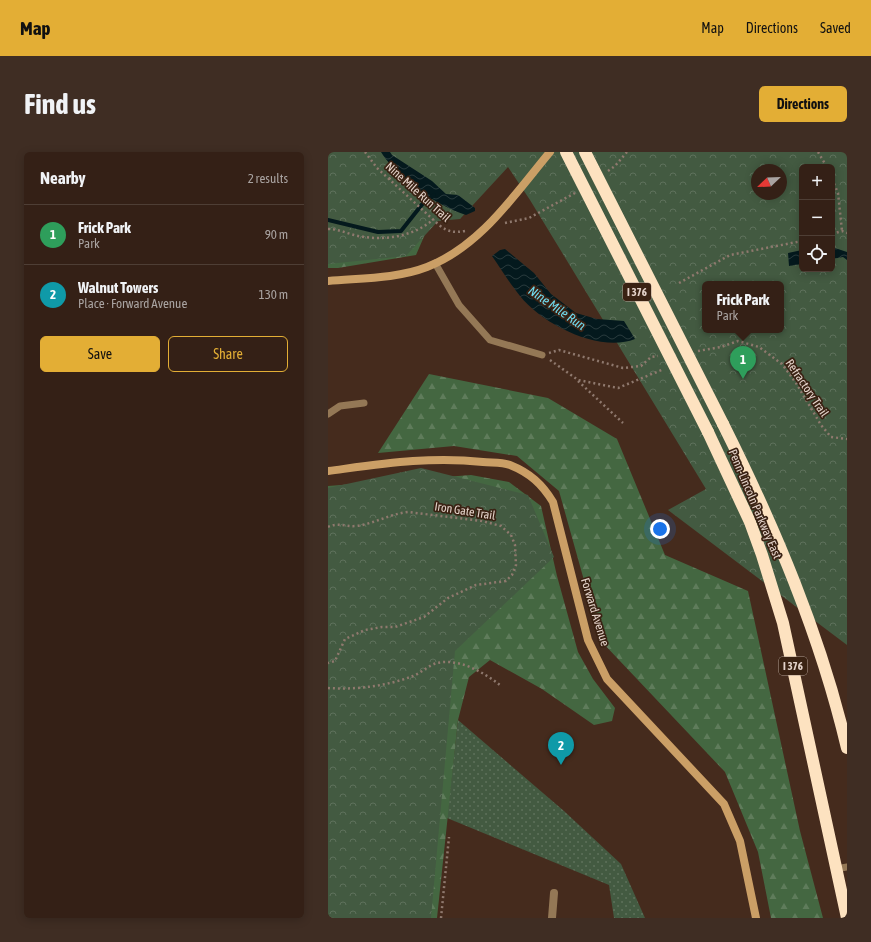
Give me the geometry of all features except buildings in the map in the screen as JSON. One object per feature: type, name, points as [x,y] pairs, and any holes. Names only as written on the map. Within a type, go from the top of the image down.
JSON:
[{"type":"highway","name":"Penn-Lincoln Parkway East","points":[[566,152],[708,432],[747,516],[773,589],[791,657],[842,868],[847,918]]},
{"type":"highway","name":"Penn-Lincoln Parkway East","points":[[585,152],[767,514],[803,602],[830,684],[847,748]]},
{"type":"main road","points":[[328,281],[395,276],[427,267],[455,252],[490,225],[550,152]]},
{"type":"main road","name":"Forward Avenue","points":[[328,471],[413,459],[463,460],[508,464],[536,479],[553,502],[588,640],[607,679],[724,804],[740,841],[756,918]]},
{"type":"street","points":[[552,918],[554,893]]},
{"type":"lane","points":[[435,263],[459,305],[490,340],[542,355]]},
{"type":"lane","points":[[328,414],[340,406],[364,403]]},
{"type":"path","name":"Nine Mile Run Trail","points":[[365,152],[377,168],[389,180],[446,230],[454,233],[490,225]]},
{"type":"path","points":[[602,175],[615,166],[627,152]]},
{"type":"path","points":[[818,152],[825,164]]},
{"type":"path","points":[[389,180],[393,174]]},
{"type":"path","points":[[835,186],[838,194],[842,231]]},
{"type":"path","points":[[504,223],[529,218],[575,192]]},
{"type":"path","points":[[328,229],[335,229],[358,236],[387,238],[414,232],[434,219]]},
{"type":"path","points":[[835,233],[842,231],[847,234]]},
{"type":"path","points":[[679,283],[730,255],[799,242]]},
{"type":"path","name":"Refractory Trail","points":[[694,353],[705,348],[721,347],[738,341],[759,347],[782,364],[831,437],[847,439]]},
{"type":"path","points":[[542,355],[559,350],[623,368],[641,366],[652,357],[664,355]]},
{"type":"path","points":[[542,355],[578,380],[623,423]]},
{"type":"path","points":[[578,380],[618,388],[670,366]]},
{"type":"path","name":"Iron Gate Trail","points":[[328,527],[335,524],[353,527],[371,524],[396,513],[408,512],[482,521],[501,526],[511,535],[515,545],[516,565],[512,575],[506,580],[476,585],[448,598],[424,617],[395,627],[382,626],[365,630],[345,639],[335,660],[328,663]]},
{"type":"path","points":[[328,688],[348,689],[377,685],[414,676],[437,663],[457,664],[480,671],[500,685]]},
{"type":"path","points":[[440,918],[449,837]]},
{"type":"green space","points":[[328,152],[847,152],[847,645],[668,510],[706,489],[530,200],[508,167],[460,219],[438,221],[406,256],[328,264]]},
{"type":"green space","points":[[426,232],[416,255],[338,268],[328,268],[328,235]]},
{"type":"green space","points":[[429,374],[548,398],[617,439],[665,555],[748,591],[800,831],[823,918],[771,918],[758,852],[725,772],[601,641],[559,491],[517,456],[454,446],[378,453]]},
{"type":"green space","points":[[421,468],[528,495],[554,557],[455,651],[431,918],[328,918],[328,488]]},
{"type":"green space","points":[[471,475],[509,482],[541,506],[557,576],[578,652],[593,679],[615,708],[612,721],[594,725],[542,689],[490,660],[469,677],[458,720],[437,918],[328,918],[328,486]]},
{"type":"green space","points":[[458,720],[564,811],[621,864],[645,918],[614,918],[609,885],[447,818]]},
{"type":"water","points":[[381,152],[390,152],[392,155],[432,181],[446,194],[458,195],[475,208],[475,211],[466,215],[455,211],[431,198],[397,172]]},
{"type":"water","points":[[835,248],[847,252],[847,260],[843,257],[835,258]]},
{"type":"water","name":"Nine Mile Run","points":[[505,249],[534,273],[551,294],[576,313],[597,319],[624,321],[635,339],[621,342],[606,342],[589,339],[573,334],[543,317],[530,307],[520,296],[492,256],[500,250]]},
{"type":"water","points":[[799,251],[799,264],[789,266],[788,253]]},
{"type":"waterway","points":[[328,220],[378,232],[401,231],[424,202],[434,195]]},
{"type":"place","name":"Frick Park","points":[[743,379]]},
{"type":"place","name":"Walnut Towers","points":[[561,765]]}]
